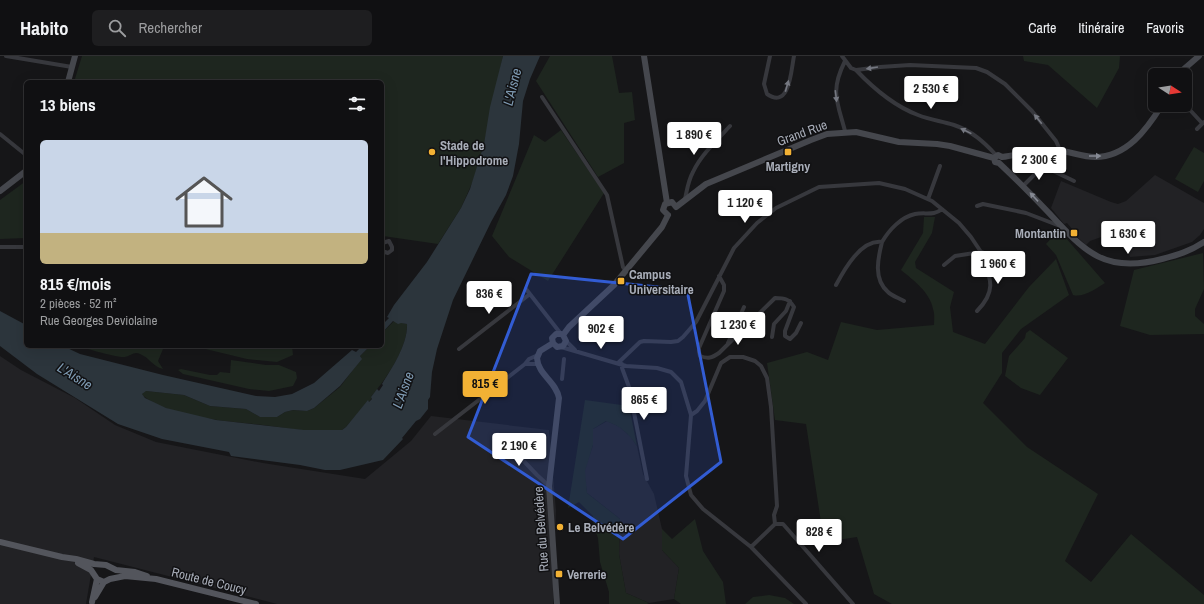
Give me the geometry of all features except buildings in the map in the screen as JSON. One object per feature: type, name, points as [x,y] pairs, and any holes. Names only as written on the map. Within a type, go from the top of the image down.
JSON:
[{"type":"main road","points":[[0,542],[62,557],[84,565],[92,570],[96,576],[107,580]]},
{"type":"main road","points":[[62,557],[76,558],[106,565],[110,568],[112,573],[91,603]]},
{"type":"main road","points":[[91,603],[96,568],[101,565]]},
{"type":"main road","name":"Route de Coucy","points":[[110,568],[135,572],[156,579],[256,604]]},
{"type":"main road","name":"Route de Coucy","points":[[107,580],[125,576],[156,579]]},
{"type":"street","points":[[6,56],[72,67]]},
{"type":"street","points":[[69,80],[75,56]]},
{"type":"street","points":[[644,56],[667,203],[663,208],[664,212],[668,215]]},
{"type":"street","points":[[770,56],[764,84],[767,94],[775,97],[784,95],[794,56]]},
{"type":"street","points":[[842,56],[851,68],[856,70],[868,83],[892,103],[918,115],[954,125],[971,132],[983,141],[1002,161],[999,163],[1023,186],[1074,241],[1098,257],[1114,263],[1126,265],[1154,261],[1182,254],[1204,242]]},
{"type":"street","points":[[1185,68],[1199,56]]},
{"type":"street","points":[[844,132],[835,91],[840,72],[845,61]]},
{"type":"street","points":[[856,70],[910,65],[976,68],[987,72],[1005,84],[1032,111],[1056,141],[1060,150]]},
{"type":"street","points":[[542,97],[607,195],[623,266],[626,271]]},
{"type":"street","points":[[997,157],[1051,150],[1060,150],[1094,157],[1108,156],[1120,151],[1130,144],[1141,134],[1158,112]]},
{"type":"street","points":[[1192,112],[1203,122],[1197,128]]},
{"type":"street","points":[[685,199],[693,172],[730,126]]},
{"type":"street","name":"Grand Rue","points":[[676,207],[706,184],[827,134],[856,132],[899,142],[950,146],[997,157]]},
{"type":"street","points":[[0,134],[24,153]]},
{"type":"street","points":[[1032,152],[1049,169],[1074,181]]},
{"type":"street","points":[[1023,186],[1044,165]]},
{"type":"street","points":[[928,199],[940,166]]},
{"type":"street","points":[[0,191],[24,173]]},
{"type":"street","points":[[620,364],[640,342],[672,342],[678,341],[683,337],[696,322],[734,248],[757,222],[776,208],[819,187],[879,183],[905,189],[928,199],[942,209],[959,223],[971,237],[981,252],[988,268],[990,283],[988,298],[977,311]]},
{"type":"street","points":[[561,347],[564,344],[563,336],[569,327],[614,285],[662,228],[668,215],[674,213],[676,207],[672,202],[667,203]]},
{"type":"street","points":[[977,206],[983,204],[1026,213],[1060,226]]},
{"type":"street","points":[[904,301],[889,293],[880,282],[878,266],[882,242],[886,235],[901,220],[915,214],[938,213],[942,209]]},
{"type":"street","points":[[384,243],[389,242],[392,247],[389,252],[384,252]]},
{"type":"street","points":[[836,285],[845,267],[857,253],[874,243],[882,242]]},
{"type":"street","points":[[0,247],[24,247]]},
{"type":"street","points":[[944,265],[955,256],[981,252],[988,254],[1005,269],[1011,272]]},
{"type":"street","points":[[719,276],[724,285],[724,291],[699,352],[700,356],[709,358],[719,354],[775,298],[782,298],[790,301],[794,307],[785,331],[785,336],[790,339],[796,333],[801,323]]},
{"type":"street","points":[[526,288],[563,336],[576,350]]},
{"type":"street","points":[[459,349],[530,294]]},
{"type":"street","points":[[772,337],[774,324],[786,311],[790,301]]},
{"type":"street","points":[[727,346],[744,307]]},
{"type":"street","points":[[553,343],[554,336],[563,336]]},
{"type":"street","points":[[553,343],[555,346],[576,350],[620,364],[657,368],[671,372],[681,382],[692,415],[686,476],[691,495],[703,509],[750,547],[806,604]]},
{"type":"street","points":[[525,364],[537,364],[540,351],[553,343]]},
{"type":"street","points":[[435,434],[525,364],[529,359],[538,355]]},
{"type":"street","points":[[692,415],[705,401],[716,378],[721,363],[730,357],[743,357],[755,361],[761,366],[767,378],[771,407],[777,506],[774,515],[775,524]]},
{"type":"street","points":[[562,379],[564,358]]},
{"type":"street","name":"Rue du Belvédère","points":[[537,364],[540,370],[556,386],[559,398],[549,486],[557,604]]},
{"type":"street","points":[[620,364],[629,387],[647,479]]},
{"type":"street","points":[[498,434],[549,486]]},
{"type":"street","points":[[750,547],[775,524],[783,524],[853,604]]},
{"type":"highlighted area","points":[[531,274],[687,290],[721,462],[623,539],[468,437]]},
{"type":"shaded area","name":"Stade de l'Hippodrome","points":[[82,56],[503,56],[484,144],[473,181],[461,208],[438,244],[384,236],[384,80],[75,80]]},
{"type":"shaded area","points":[[550,56],[612,56],[619,93],[632,92],[635,120],[624,123],[624,163],[598,177],[536,81]]},
{"type":"shaded area","points":[[1023,56],[1120,56],[1119,68],[1097,108],[1048,65],[1024,61]]},
{"type":"shaded area","points":[[561,130],[604,193],[548,281],[509,257],[492,236],[534,135],[545,142]]},
{"type":"shaded area","points":[[1194,147],[1204,153],[1204,181],[1198,192],[1175,179]]},
{"type":"shaded area","points":[[1155,175],[1204,203],[1204,229],[1192,242],[1155,255],[1130,257],[1121,230],[1090,241],[1086,245],[1073,233],[1073,230],[1067,223],[1064,224],[1051,208],[1061,181],[1118,204],[1126,201]]},
{"type":"shaded area","points":[[24,182],[24,238],[0,239],[0,200]]},
{"type":"shaded area","points":[[924,217],[935,217],[932,233],[915,262],[916,268],[954,292],[950,307],[953,332],[985,344],[1029,287],[1056,259],[1069,295],[1021,329],[1002,353],[1002,373],[983,403],[1027,447],[1098,494],[1065,561],[1091,582],[1131,534],[1204,595],[1204,604],[892,604],[874,594],[857,537],[824,542],[806,424],[775,420],[767,363],[807,352],[828,360],[841,322],[877,330],[934,325],[934,311],[925,292],[901,270],[923,233]]},
{"type":"shaded area","points":[[1059,230],[1105,283],[1085,294],[1077,296],[1073,295],[1056,255],[1046,244]]},
{"type":"shaded area","points":[[1203,253],[1204,289],[1195,309],[1195,316],[1204,324],[1204,334],[1150,335],[1120,326],[1134,270]]},
{"type":"shaded area","points":[[394,321],[407,324],[404,343],[395,363],[369,402],[368,401],[342,430],[302,430],[216,420],[183,414],[168,409],[154,403],[142,395],[143,392],[146,391],[184,395],[210,406],[246,409],[260,417],[277,417],[285,412],[293,410],[307,411],[314,408],[340,387],[361,359],[360,356],[368,348],[384,348],[384,331]]},
{"type":"shaded area","points":[[1030,330],[1068,358],[1040,395],[1021,388],[1005,376],[1009,356],[1025,338],[1026,333]]},
{"type":"shaded area","points":[[86,348],[162,348],[158,361],[163,369],[156,366],[138,353],[121,357]]},
{"type":"shaded area","points":[[201,348],[292,348],[293,355],[277,362],[247,359]]},
{"type":"shaded area","points":[[0,356],[21,370],[75,398],[115,425],[156,442],[263,463],[365,479],[411,441],[431,416],[549,430],[556,510],[553,604],[277,604],[94,557],[86,604],[0,604]]},
{"type":"shaded area","points":[[231,360],[266,365],[279,365],[296,372],[297,378],[293,386],[269,391],[249,389],[183,374],[178,370],[181,369],[210,375],[217,375],[220,372],[230,373]]},
{"type":"shaded area","points":[[585,400],[629,406],[637,446],[631,437],[624,431],[606,421],[593,429],[593,445],[585,471],[587,493],[620,519],[619,554],[626,593],[649,603],[647,604],[609,604],[609,592],[600,562],[598,538],[594,527],[593,516],[579,502],[568,508]]},
{"type":"shaded area","points":[[607,421],[620,427],[631,437],[637,446],[643,474],[654,494],[662,529],[662,550],[679,568],[674,599],[649,603],[626,593],[619,554],[620,519],[587,493],[584,471],[593,445],[593,429]]},
{"type":"shaded area","points":[[695,519],[703,551],[723,582],[726,604],[681,604],[674,599],[679,568],[662,550],[662,529],[672,539]]},
{"type":"shaded area","points":[[769,595],[785,598],[794,604],[745,604],[753,597]]},
{"type":"water","name":"L'Aisne","points":[[503,56],[540,56],[530,79],[523,101],[519,144],[513,176],[506,195],[491,222],[453,300],[437,349],[432,372],[428,409],[383,460],[340,470],[325,470],[300,465],[231,456],[229,452],[162,439],[118,424],[37,374],[0,346],[0,311],[24,324],[24,348],[67,348],[80,354],[163,375],[256,396],[275,397],[292,394],[314,383],[352,350],[356,352],[360,348],[368,348],[360,356],[362,359],[340,386],[314,408],[307,411],[293,410],[285,412],[277,417],[260,417],[246,409],[210,406],[184,395],[146,391],[142,394],[145,398],[166,408],[216,420],[304,430],[342,430],[368,400],[369,402],[372,399],[371,397],[377,389],[379,391],[402,348],[407,332],[407,324],[398,324],[393,321],[384,331],[384,323],[389,318],[387,317],[394,305],[427,262],[461,208],[470,189],[484,144],[490,107]]},
{"type":"place","name":"Stade de l'Hippodrome","points":[[432,152]]},
{"type":"place","name":"Martigny","points":[[788,152]]},
{"type":"place","name":"Montantin","points":[[1074,233]]},
{"type":"place","name":"Campus Universitaire","points":[[621,281]]},
{"type":"place","name":"Le Belvédère","points":[[560,527]]},
{"type":"place","name":"Verrerie","points":[[559,574]]}]
